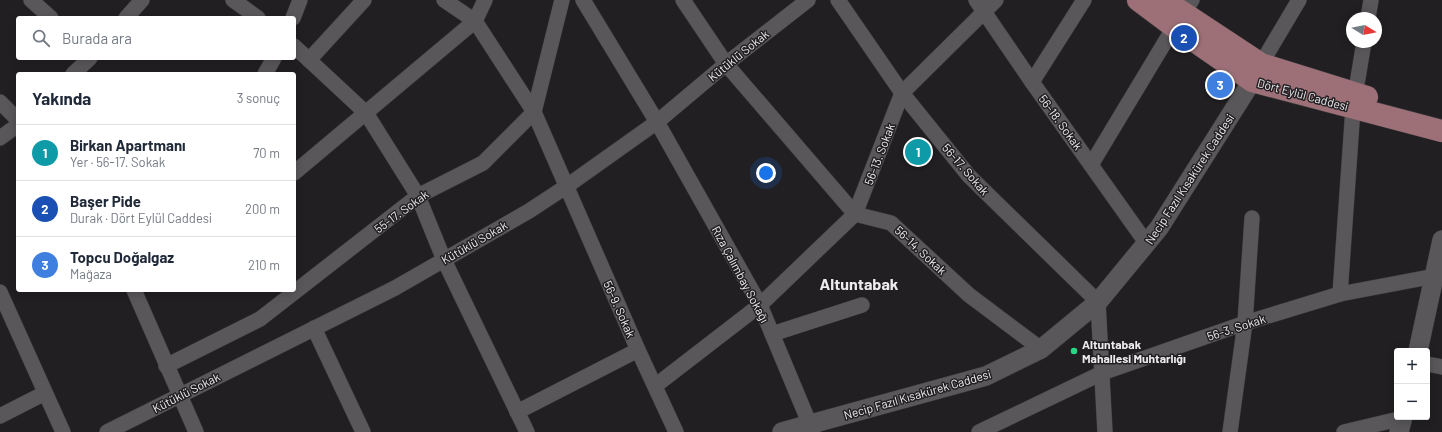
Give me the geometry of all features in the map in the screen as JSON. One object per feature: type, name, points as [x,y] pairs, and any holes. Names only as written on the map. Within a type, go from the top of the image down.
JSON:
[{"type":"main road","name":"Dört Eylül Caddesi","points":[[1138,0],[1183,14]]},
{"type":"main road","name":"Dört Eylül Caddesi","points":[[1164,0],[1257,72],[1354,101],[1442,131]]},
{"type":"main road","name":"Dört Eylül Caddesi","points":[[1354,101],[1442,116]]},
{"type":"street","points":[[31,0],[49,16]]},
{"type":"street","points":[[128,16],[142,0]]},
{"type":"street","points":[[233,0],[255,16]]},
{"type":"street","points":[[294,16],[300,0]]},
{"type":"street","points":[[308,60],[364,0]]},
{"type":"street","points":[[444,0],[475,20]]},
{"type":"street","points":[[296,171],[475,20],[485,0]]},
{"type":"street","points":[[534,112],[562,0]]},
{"type":"street","name":"Rıza Çalımbay Sokağı","points":[[583,0],[657,122],[760,305],[811,428]]},
{"type":"street","points":[[683,0],[726,64],[855,214]]},
{"type":"street","name":"Kütüklü Sokak","points":[[107,432],[395,288],[529,211],[657,122],[726,64],[808,0]]},
{"type":"street","name":"56-17. Sokak","points":[[838,0],[902,93],[969,176],[1098,302]]},
{"type":"street","name":"56-18. Sokak","points":[[976,0],[1032,82],[1147,244]]},
{"type":"street","name":"56-13. Sokak","points":[[655,386],[760,305],[855,214],[902,93],[996,0]]},
{"type":"street","points":[[1032,82],[1084,0]]},
{"type":"street","points":[[1257,72],[1299,0]]},
{"type":"street","points":[[1369,12],[1371,0]]},
{"type":"street","points":[[1091,164],[1183,14]]},
{"type":"street","name":"56-9. Sokak","points":[[475,20],[534,112],[638,350],[676,432]]},
{"type":"street","points":[[296,48],[366,113],[418,196],[444,260],[527,432]]},
{"type":"street","points":[[1340,294],[1354,101],[1363,48]]},
{"type":"street","points":[[75,72],[88,60]]},
{"type":"street","points":[[266,72],[273,60]]},
{"type":"street","name":"Necip Fazıl Kısakürek Caddesi","points":[[782,432],[811,428],[986,376],[1041,349],[1098,302],[1147,244],[1159,228],[1257,72]]},
{"type":"street","points":[[0,102],[16,118]]},
{"type":"street","name":"55-17. Sokak","points":[[296,291],[418,196],[483,163],[534,112]]},
{"type":"street","points":[[0,138],[16,126]]},
{"type":"street","name":"56-14. Sokak","points":[[855,214],[891,223],[969,295],[1041,349]]},
{"type":"street","points":[[1230,432],[1245,323],[1252,218]]},
{"type":"street","points":[[1419,348],[1441,249]]},
{"type":"street","name":"56-3. Sokak","points":[[979,432],[1102,373],[1245,323],[1340,294],[1435,276]]},
{"type":"street","points":[[0,292],[63,432]]},
{"type":"street","points":[[139,292],[166,366],[196,432]]},
{"type":"street","name":"55-17. Sokak","points":[[166,366],[260,319],[295,292]]},
{"type":"street","points":[[1098,302],[1105,432]]},
{"type":"street","points":[[772,334],[862,304]]},
{"type":"street","points":[[314,328],[363,432]]},
{"type":"street","points":[[517,412],[638,350]]},
{"type":"street","points":[[1430,365],[1442,367]]},
{"type":"street","points":[[0,416],[45,393]]},
{"type":"street","points":[[1344,432],[1402,422]]},
{"type":"place","name":"Başer Pide","points":[[1184,38]]},
{"type":"place","name":"Topcu Doğalgaz","points":[[1220,85]]},
{"type":"place","name":"Birkan Apartmanı","points":[[918,152]]},
{"type":"place","name":"Altuntabak Mahallesi Muhtarlığı","points":[[1074,351]]},
{"type":"district","name":"Altuntabak","points":[[859,283]]}]
